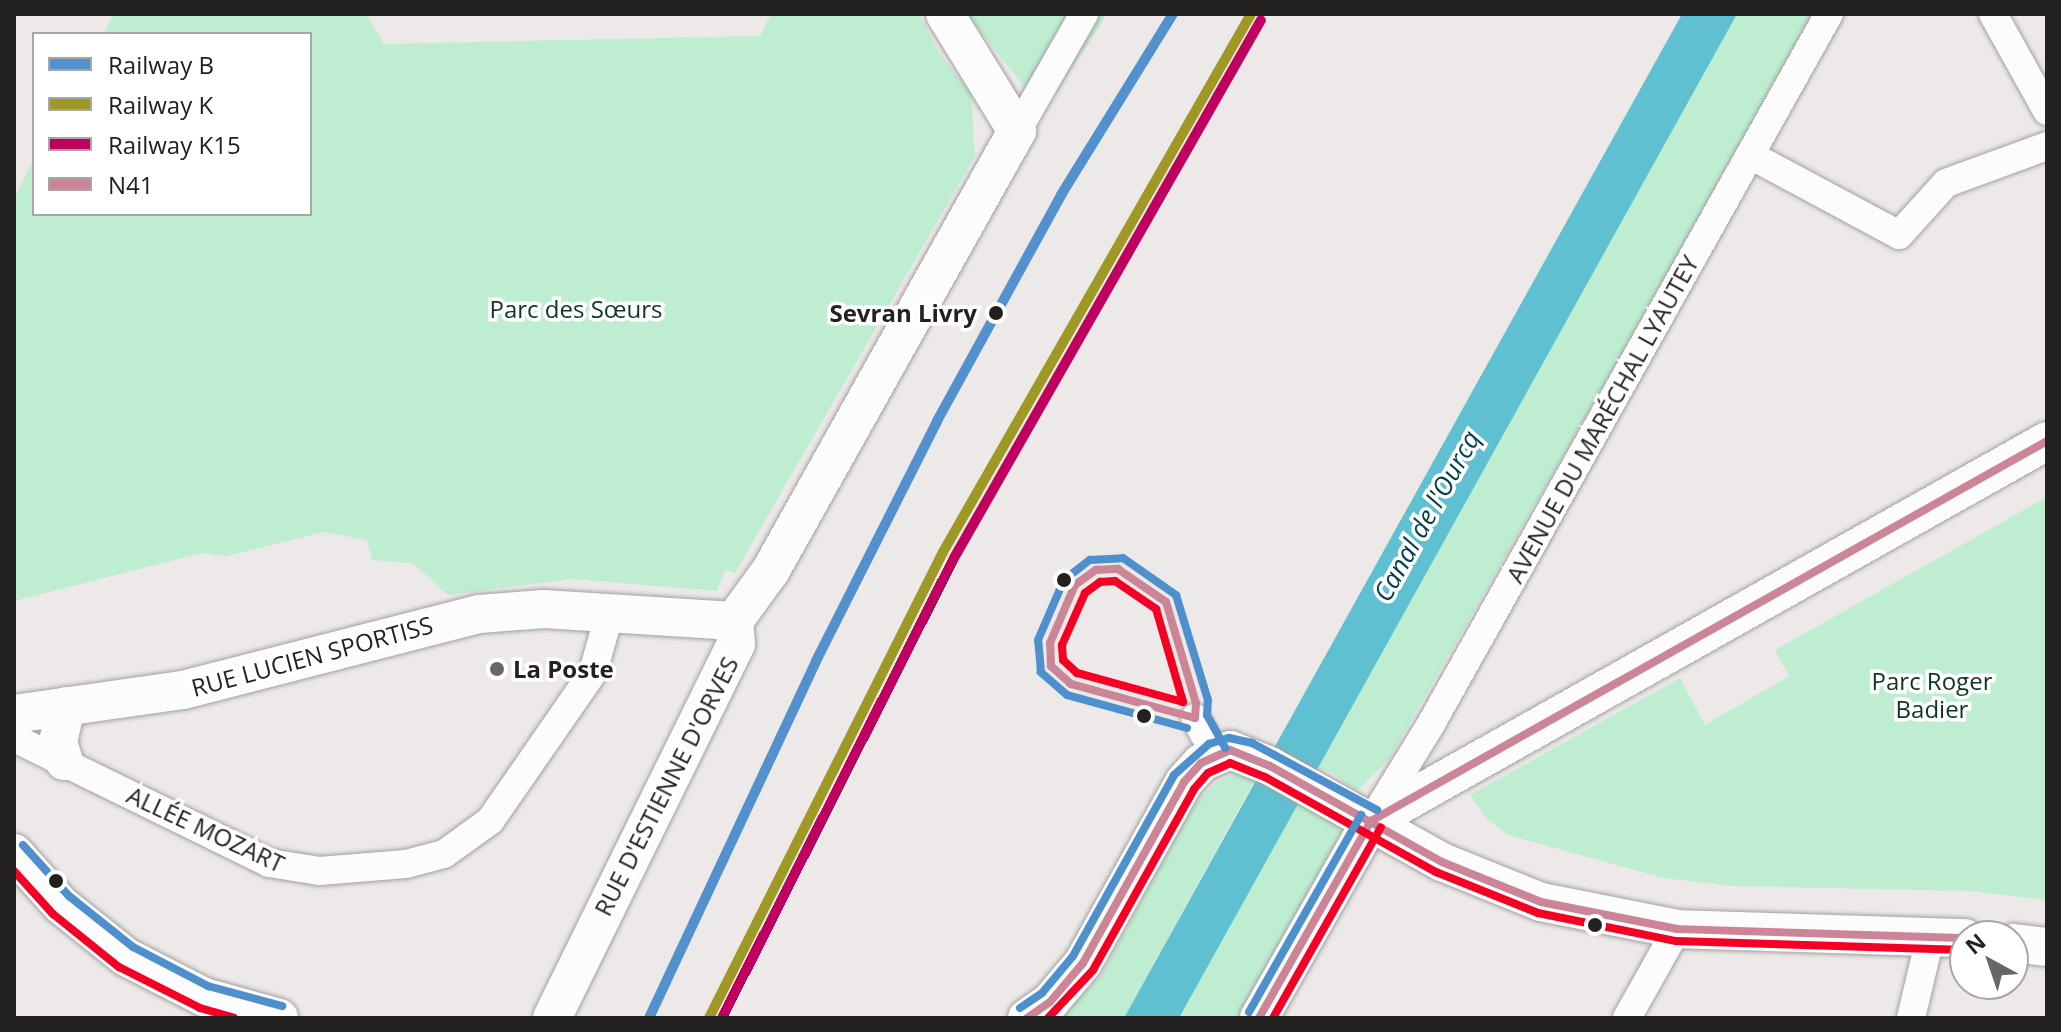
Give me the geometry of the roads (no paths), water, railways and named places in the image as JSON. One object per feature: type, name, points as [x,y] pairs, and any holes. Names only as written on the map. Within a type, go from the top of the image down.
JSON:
[{"type":"street","points":[[945,14],[1017,131]]},
{"type":"street","name":"RUE D'ESTIENNE D'ORVES","points":[[552,1018],[736,644],[734,621],[771,570],[1084,14]]},
{"type":"street","name":"AVENUE DU MARÉCHAL LYAUTEY","points":[[1371,821],[1431,724],[1829,14]]},
{"type":"street","points":[[1993,14],[2047,111]]},
{"type":"street","points":[[1750,155],[1899,235],[1946,183],[2047,146]]},
{"type":"street","points":[[1259,1018],[1371,821],[2047,441]]},
{"type":"street","name":"RUE LUCIEN SPORTISS","points":[[14,714],[183,690],[479,614],[610,612],[717,624],[734,621]]},
{"type":"street","name":"ALLÉE MOZART","points":[[14,738],[286,868],[320,871],[425,860],[463,844],[490,821],[593,672],[610,612]]},
{"type":"street","points":[[64,761],[58,742],[66,706]]},
{"type":"street","points":[[1195,718],[1231,754],[1332,800],[1442,862],[1541,902],[1677,929],[1947,938],[1911,1018]]},
{"type":"street","points":[[1027,1018],[1050,1002],[1083,963],[1184,782],[1231,754]]},
{"type":"street","points":[[14,853],[61,905],[126,957],[204,997],[279,1018]]},
{"type":"street","points":[[1627,1018],[1677,929]]},
{"type":"water","name":"Canal de l'Ourcq","points":[[1682,14],[1737,14],[1179,1018],[1124,1018]]},
{"type":"rail line","name":"B","points":[[649,1018],[816,661],[937,421],[1061,195],[1173,14]]},
{"type":"rail line","name":"K","points":[[709,1018],[943,552],[1251,14]]},
{"type":"rail line","name":"K15","points":[[722,1018],[954,558],[1261,20]]},
{"type":"place","name":"Sevran Livry","points":[[996,313]]},
{"type":"place","name":"La Poste","points":[[497,669]]},
{"type":"park label","name":"Parc des Sœurs","points":[[576,309]]},
{"type":"park label","name":"Parc Roger Badier","points":[[1932,695]]}]
